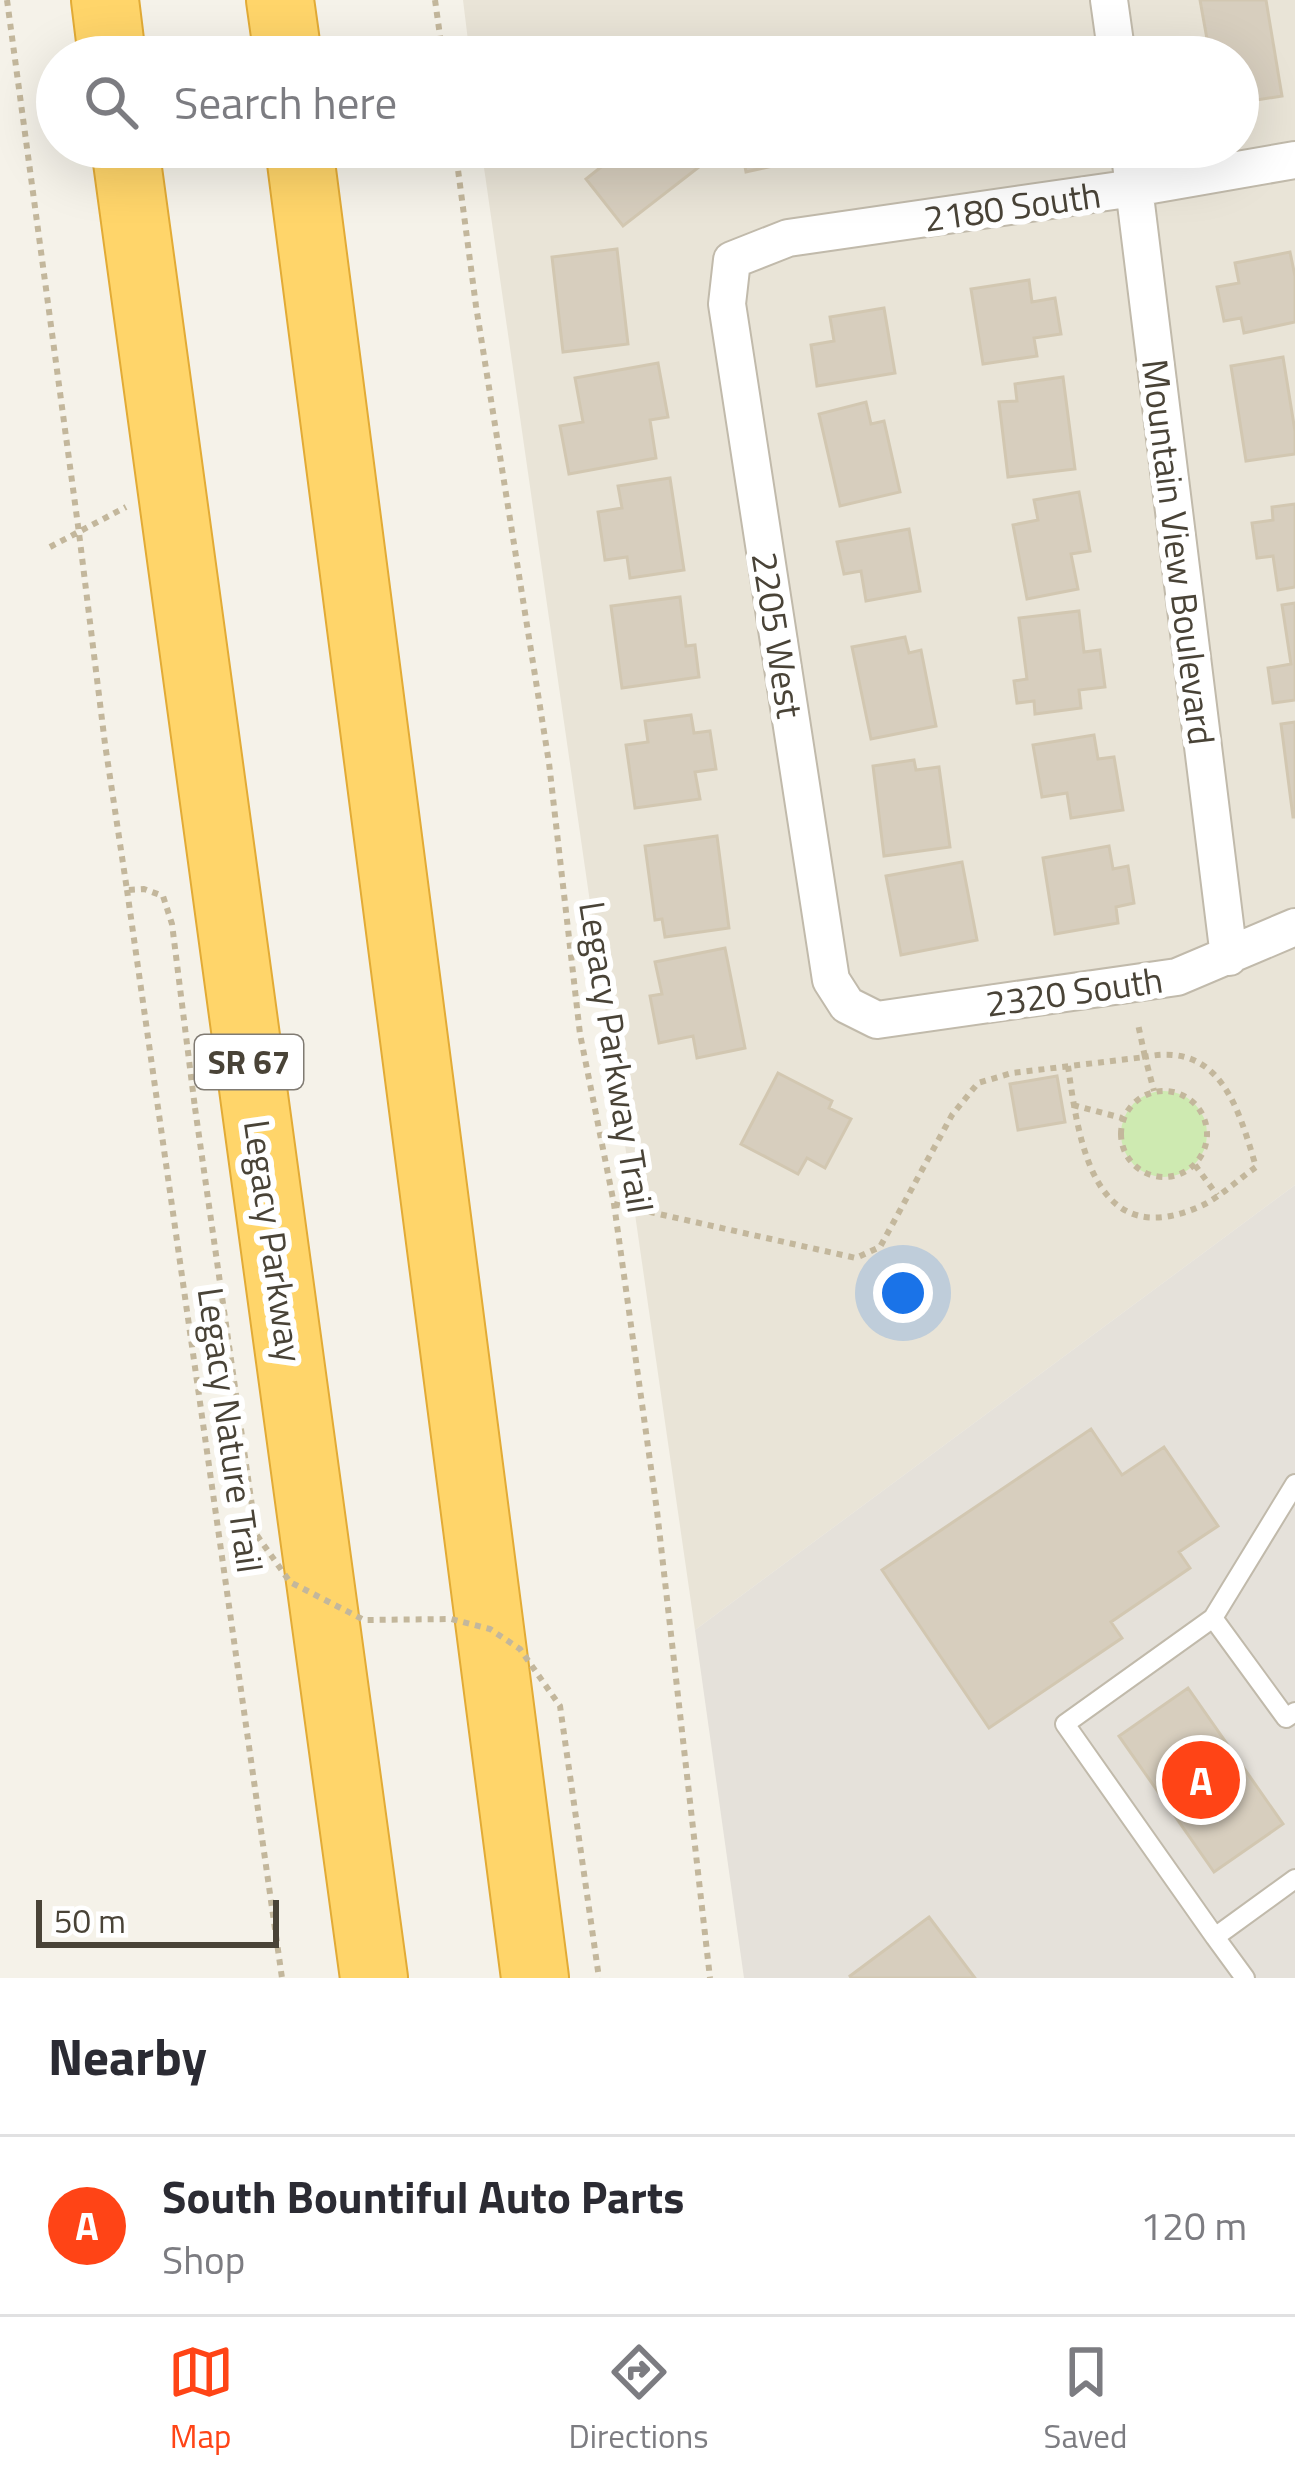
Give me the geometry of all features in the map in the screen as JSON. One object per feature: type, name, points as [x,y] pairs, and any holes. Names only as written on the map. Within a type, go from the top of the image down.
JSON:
[{"type":"highway","points":[[105,0],[109,36]]},
{"type":"highway","points":[[280,0],[285,36]]},
{"type":"highway","name":"Legacy Parkway","points":[[128,168],[374,1978]]},
{"type":"highway","points":[[302,168],[536,1978]]},
{"type":"street","points":[[1109,0],[1114,36]]},
{"type":"street","name":"2180 South","points":[[1259,166],[1295,160]]},
{"type":"street","name":"Mountain View Boulevard","points":[[1132,168],[1229,957]]},
{"type":"street","name":"2180 South","points":[[732,260],[788,238],[1249,168]]},
{"type":"street","name":"2205 West","points":[[732,260],[728,304],[827,957],[831,980],[848,1005]]},
{"type":"street","name":"2320 South","points":[[848,1005],[878,1020],[1177,977],[1295,927]]},
{"type":"lane","points":[[1245,1978],[1065,1724],[1213,1618],[1295,1484]]},
{"type":"lane","points":[[1213,1618],[1286,1718],[1295,1712]]},
{"type":"lane","points":[[1215,1937],[1295,1879]]},
{"type":"path","points":[[7,0],[127,890],[144,889],[163,896],[172,924],[256,1534],[290,1582],[364,1620],[451,1619],[490,1629],[520,1649],[560,1706],[599,1978]]},
{"type":"path","points":[[435,0],[440,36]]},
{"type":"path","name":"Legacy Parkway Trail","points":[[458,168],[549,763],[580,1034],[614,1204],[657,1510],[710,1978]]},
{"type":"path","points":[[50,547],[170,482]]},
{"type":"path","name":"Legacy Nature Trail","points":[[127,890],[282,1978]]},
{"type":"path","points":[[1138,1024],[1154,1091]]},
{"type":"path","points":[[614,1204],[856,1258],[880,1247],[952,1115],[978,1083],[1012,1073],[1164,1053],[1208,1069],[1237,1104],[1256,1167],[1206,1204],[1164,1219],[1133,1216],[1111,1202],[1091,1169],[1077,1130],[1068,1066]]},
{"type":"path","points":[[1154,1091],[1181,1093],[1202,1112],[1208,1139],[1204,1152],[1183,1173],[1154,1177],[1130,1161],[1123,1148],[1123,1119],[1130,1106],[1154,1091]]},
{"type":"path","points":[[1073,1105],[1123,1119]]},
{"type":"path","points":[[1196,1165],[1217,1196]]},
{"type":"shaded area","points":[[463,0],[1295,0],[1295,1185],[695,1630],[484,168],[1259,168],[1259,36],[467,36]]},
{"type":"shaded area","points":[[1295,1185],[1295,1978],[744,1978],[695,1630]]},
{"type":"green space","points":[[1164,1091],[1195,1103],[1207,1134],[1195,1165],[1164,1177],[1133,1165],[1121,1134],[1133,1103]]},
{"type":"building","points":[[1200,0],[1266,0],[1282,96],[1259,100],[1259,36],[1206,36]]},
{"type":"building","points":[[600,168],[698,168],[623,226],[586,179]]},
{"type":"building","points":[[617,249],[628,344],[563,352],[552,257]]},
{"type":"building","points":[[1290,252],[1295,322],[1244,333],[1241,318],[1224,321],[1217,287],[1239,283],[1235,263]]},
{"type":"building","points":[[1029,280],[1032,302],[1055,298],[1061,334],[1034,338],[1037,356],[983,364],[971,289]]},
{"type":"building","points":[[884,308],[895,373],[817,386],[811,345],[834,341],[830,317]]},
{"type":"building","points":[[1283,357],[1295,454],[1246,461],[1231,366]]},
{"type":"building","points":[[658,363],[668,417],[650,420],[656,458],[569,474],[560,426],[583,422],[575,378]]},
{"type":"building","points":[[1063,377],[1075,469],[1008,477],[999,402],[1017,401],[1015,384]]},
{"type":"building","points":[[866,402],[871,424],[884,421],[900,492],[840,506],[819,414]]},
{"type":"building","points":[[670,478],[684,570],[630,578],[627,557],[605,560],[598,512],[622,508],[618,486]]},
{"type":"building","points":[[1079,492],[1090,551],[1071,554],[1078,589],[1027,599],[1013,525],[1038,520],[1034,500]]},
{"type":"building","points":[[1295,504],[1295,587],[1278,590],[1273,556],[1257,558],[1252,523],[1273,520],[1272,507]]},
{"type":"building","points":[[909,529],[920,591],[866,601],[861,571],[844,574],[837,542]]},
{"type":"building","points":[[680,597],[686,646],[695,645],[699,677],[622,688],[611,606]]},
{"type":"building","points":[[1295,603],[1295,700],[1273,703],[1268,668],[1291,664],[1282,605]]},
{"type":"building","points":[[1079,611],[1084,652],[1100,650],[1105,687],[1079,690],[1081,708],[1035,714],[1034,701],[1017,703],[1014,681],[1027,679],[1019,618]]},
{"type":"building","points":[[905,637],[909,653],[921,650],[936,726],[871,739],[852,647]]},
{"type":"building","points":[[691,715],[694,733],[710,731],[716,769],[695,772],[700,799],[635,808],[626,745],[648,742],[645,721]]},
{"type":"building","points":[[1295,722],[1295,817],[1293,817],[1281,724]]},
{"type":"building","points":[[1094,735],[1098,759],[1114,757],[1123,810],[1071,818],[1067,793],[1042,797],[1033,745]]},
{"type":"building","points":[[914,760],[916,770],[939,767],[950,847],[884,856],[873,766]]},
{"type":"building","points":[[717,836],[729,928],[665,937],[662,919],[655,920],[645,846]]},
{"type":"building","points":[[1109,846],[1113,869],[1128,866],[1134,903],[1116,907],[1118,923],[1055,934],[1043,858]]},
{"type":"building","points":[[962,862],[977,940],[901,955],[886,876]]},
{"type":"building","points":[[725,948],[745,1048],[697,1058],[693,1036],[659,1043],[650,996],[662,994],[655,962]]},
{"type":"building","points":[[778,1073],[832,1101],[829,1108],[851,1119],[825,1168],[807,1158],[798,1174],[741,1144]]},
{"type":"building","points":[[1057,1076],[1065,1122],[1018,1130],[1010,1084]]},
{"type":"building","points":[[1091,1429],[1122,1475],[1164,1447],[1218,1526],[1179,1552],[1190,1568],[1111,1622],[1122,1638],[989,1728],[882,1570]]},
{"type":"building","points":[[1188,1688],[1283,1824],[1214,1872],[1119,1736]]},
{"type":"building","points":[[929,1917],[975,1978],[851,1978],[850,1976]]},
{"type":"place","name":"South Bountiful Auto Parts","points":[[1201,1780]]}]
